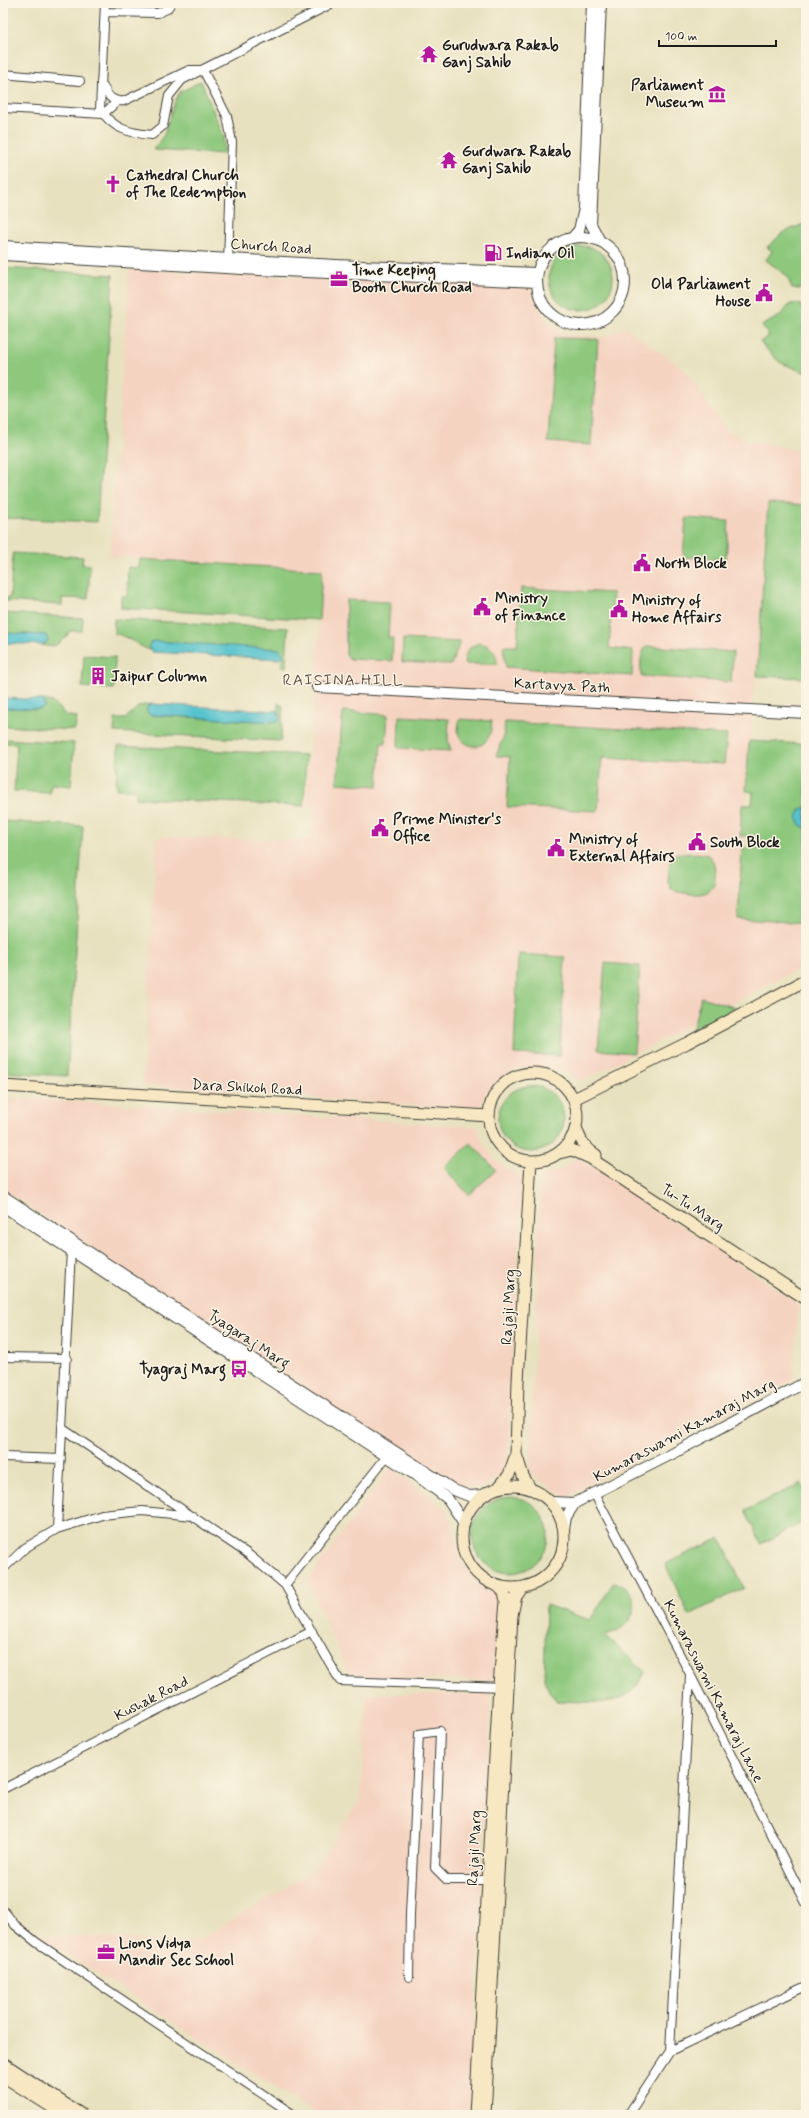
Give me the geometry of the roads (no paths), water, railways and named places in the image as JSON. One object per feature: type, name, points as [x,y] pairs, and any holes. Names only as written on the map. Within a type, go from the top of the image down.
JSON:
[{"type":"main road","points":[[574,1099],[687,1043],[806,980]]},
{"type":"main road","points":[[537,1073],[562,1082],[574,1099],[577,1108],[576,1127],[567,1146],[559,1153],[546,1159],[531,1161],[512,1156],[498,1143],[493,1135],[489,1116],[491,1104],[496,1094],[514,1078],[525,1074],[537,1073]]},
{"type":"main road","name":"Dara Shikoh Road","points":[[3,1086],[489,1116]]},
{"type":"main road","name":"Tu-Tu Marg","points":[[576,1127],[579,1138],[585,1147],[806,1294]]},
{"type":"main road","name":"Tu-Tu Marg","points":[[559,1153],[572,1150],[590,1158],[806,1299]]},
{"type":"main road","name":"Rajaji Marg","points":[[499,1487],[509,1475],[516,1454],[518,1381],[531,1161]]},
{"type":"main road","name":"Rajaji Marg","points":[[516,1454],[523,1476],[530,1488]]},
{"type":"main road","points":[[517,1485],[530,1488],[541,1493],[558,1511],[564,1529],[564,1547],[557,1564],[544,1578],[523,1587],[508,1588],[498,1586],[479,1575],[467,1559],[462,1538],[463,1522],[470,1508],[483,1495],[499,1487],[517,1485]]},
{"type":"main road","name":"Rajaji Marg","points":[[485,2115],[504,1687],[506,1601],[504,1592],[498,1586]]},
{"type":"main road","name":"Rajaji Marg","points":[[475,2115],[487,1880],[504,1687],[513,1603],[523,1587]]},
{"type":"main road","points":[[3,2064],[82,2115]]},
{"type":"main road","points":[[3,2076],[64,2115]]},
{"type":"street","points":[[106,3],[100,109],[107,121],[131,133],[152,135],[163,126],[169,96],[182,80],[333,3]]},
{"type":"street","points":[[105,12],[158,13],[167,8],[170,3]]},
{"type":"street","points":[[572,238],[579,230],[584,208],[592,3]]},
{"type":"street","points":[[600,242],[591,224],[601,3]]},
{"type":"street","points":[[101,82],[110,99],[117,102],[124,101],[189,70],[203,70]]},
{"type":"street","points":[[203,70],[227,116],[232,142],[228,263]]},
{"type":"street","points":[[3,74],[80,81]]},
{"type":"street","points":[[3,108],[103,114],[117,102]]},
{"type":"street","points":[[586,237],[600,242],[615,253],[620,261],[624,278],[624,287],[618,304],[605,317],[597,321],[579,324],[562,320],[554,315],[542,301],[537,278],[542,261],[549,250],[559,242],[572,238],[586,237]]},
{"type":"street","name":"Church Road","points":[[7,251],[335,270],[537,278]]},
{"type":"street","name":"Kartavya Path","points":[[317,687],[806,713]]},
{"type":"street","name":"Tyagaraj Marg","points":[[3,1196],[454,1490],[469,1496],[483,1495]]},
{"type":"street","name":"Tyagaraj Marg","points":[[3,1206],[420,1478],[448,1499],[463,1522]]},
{"type":"street","points":[[57,1529],[67,1358],[71,1250]]},
{"type":"street","points":[[3,1357],[67,1358]]},
{"type":"street","name":"Kumaraswami Kamaraj Marg","points":[[575,1503],[672,1454],[806,1382]]},
{"type":"street","points":[[63,1429],[194,1516],[248,1554],[285,1585],[340,1681],[504,1687]]},
{"type":"street","points":[[285,1585],[387,1456]]},
{"type":"street","points":[[3,1457],[61,1459]]},
{"type":"street","name":"Kumaraswami Kamaraj Lane","points":[[594,1493],[690,1674],[806,1904]]},
{"type":"street","points":[[551,1502],[575,1503]]},
{"type":"street","points":[[564,1529],[566,1517],[575,1503]]},
{"type":"street","points":[[3,1569],[26,1548],[57,1529],[102,1515],[142,1511],[194,1516]]},
{"type":"street","name":"Kushak Road","points":[[3,1789],[312,1631]]},
{"type":"street","points":[[628,2115],[670,2051],[690,1674]]},
{"type":"street","points":[[409,1977],[410,1914],[419,1734],[440,1731],[435,1868],[447,1880],[487,1880]]},
{"type":"street","points":[[3,1910],[15,1926],[36,1942],[294,2115]]},
{"type":"street","points":[[670,2051],[806,1986]]},
{"type":"water","points":[[3,633],[46,635],[48,641],[43,645],[3,643]]},
{"type":"water","points":[[153,641],[279,649],[284,655],[279,659],[152,652],[148,646]]},
{"type":"water","points":[[3,698],[43,700],[45,706],[41,709],[3,708]]},
{"type":"water","points":[[150,704],[278,711],[280,718],[277,722],[150,715],[146,710]]},
{"type":"water","points":[[806,807],[806,828],[800,825],[797,817],[801,809]]},
{"type":"place","name":"Gurudwara Rakab Ganj Sahib","points":[[429,54]]},
{"type":"place","name":"Parliament Museum","points":[[717,94]]},
{"type":"place","name":"Gurdwara Rakab Ganj Sahib","points":[[449,160]]},
{"type":"place","name":"Cathedral Church of The Redemption","points":[[113,184]]},
{"type":"place","name":"Indian Oil","points":[[493,253]]},
{"type":"place","name":"Time Keeping Booth Church Road","points":[[339,279]]},
{"type":"place","name":"Old Parliament House","points":[[764,293]]},
{"type":"place","name":"North Block","points":[[642,563]]},
{"type":"place","name":"Ministry of Finance","points":[[482,607]]},
{"type":"place","name":"Ministry of Home Affairs","points":[[619,609]]},
{"type":"place","name":"Jaipur Column","points":[[98,676]]},
{"type":"place","name":"Prime Minister's Office","points":[[380,828]]},
{"type":"place","name":"South Block","points":[[697,842]]},
{"type":"place","name":"Ministry of External Affairs","points":[[556,848]]},
{"type":"place","name":"Tyagraj Marg","points":[[239,1369]]},
{"type":"place","name":"Lions Vidya Mandir Sec School","points":[[106,1952]]},
{"type":"district","name":"RAISINA HILL","points":[[343,679]]}]
